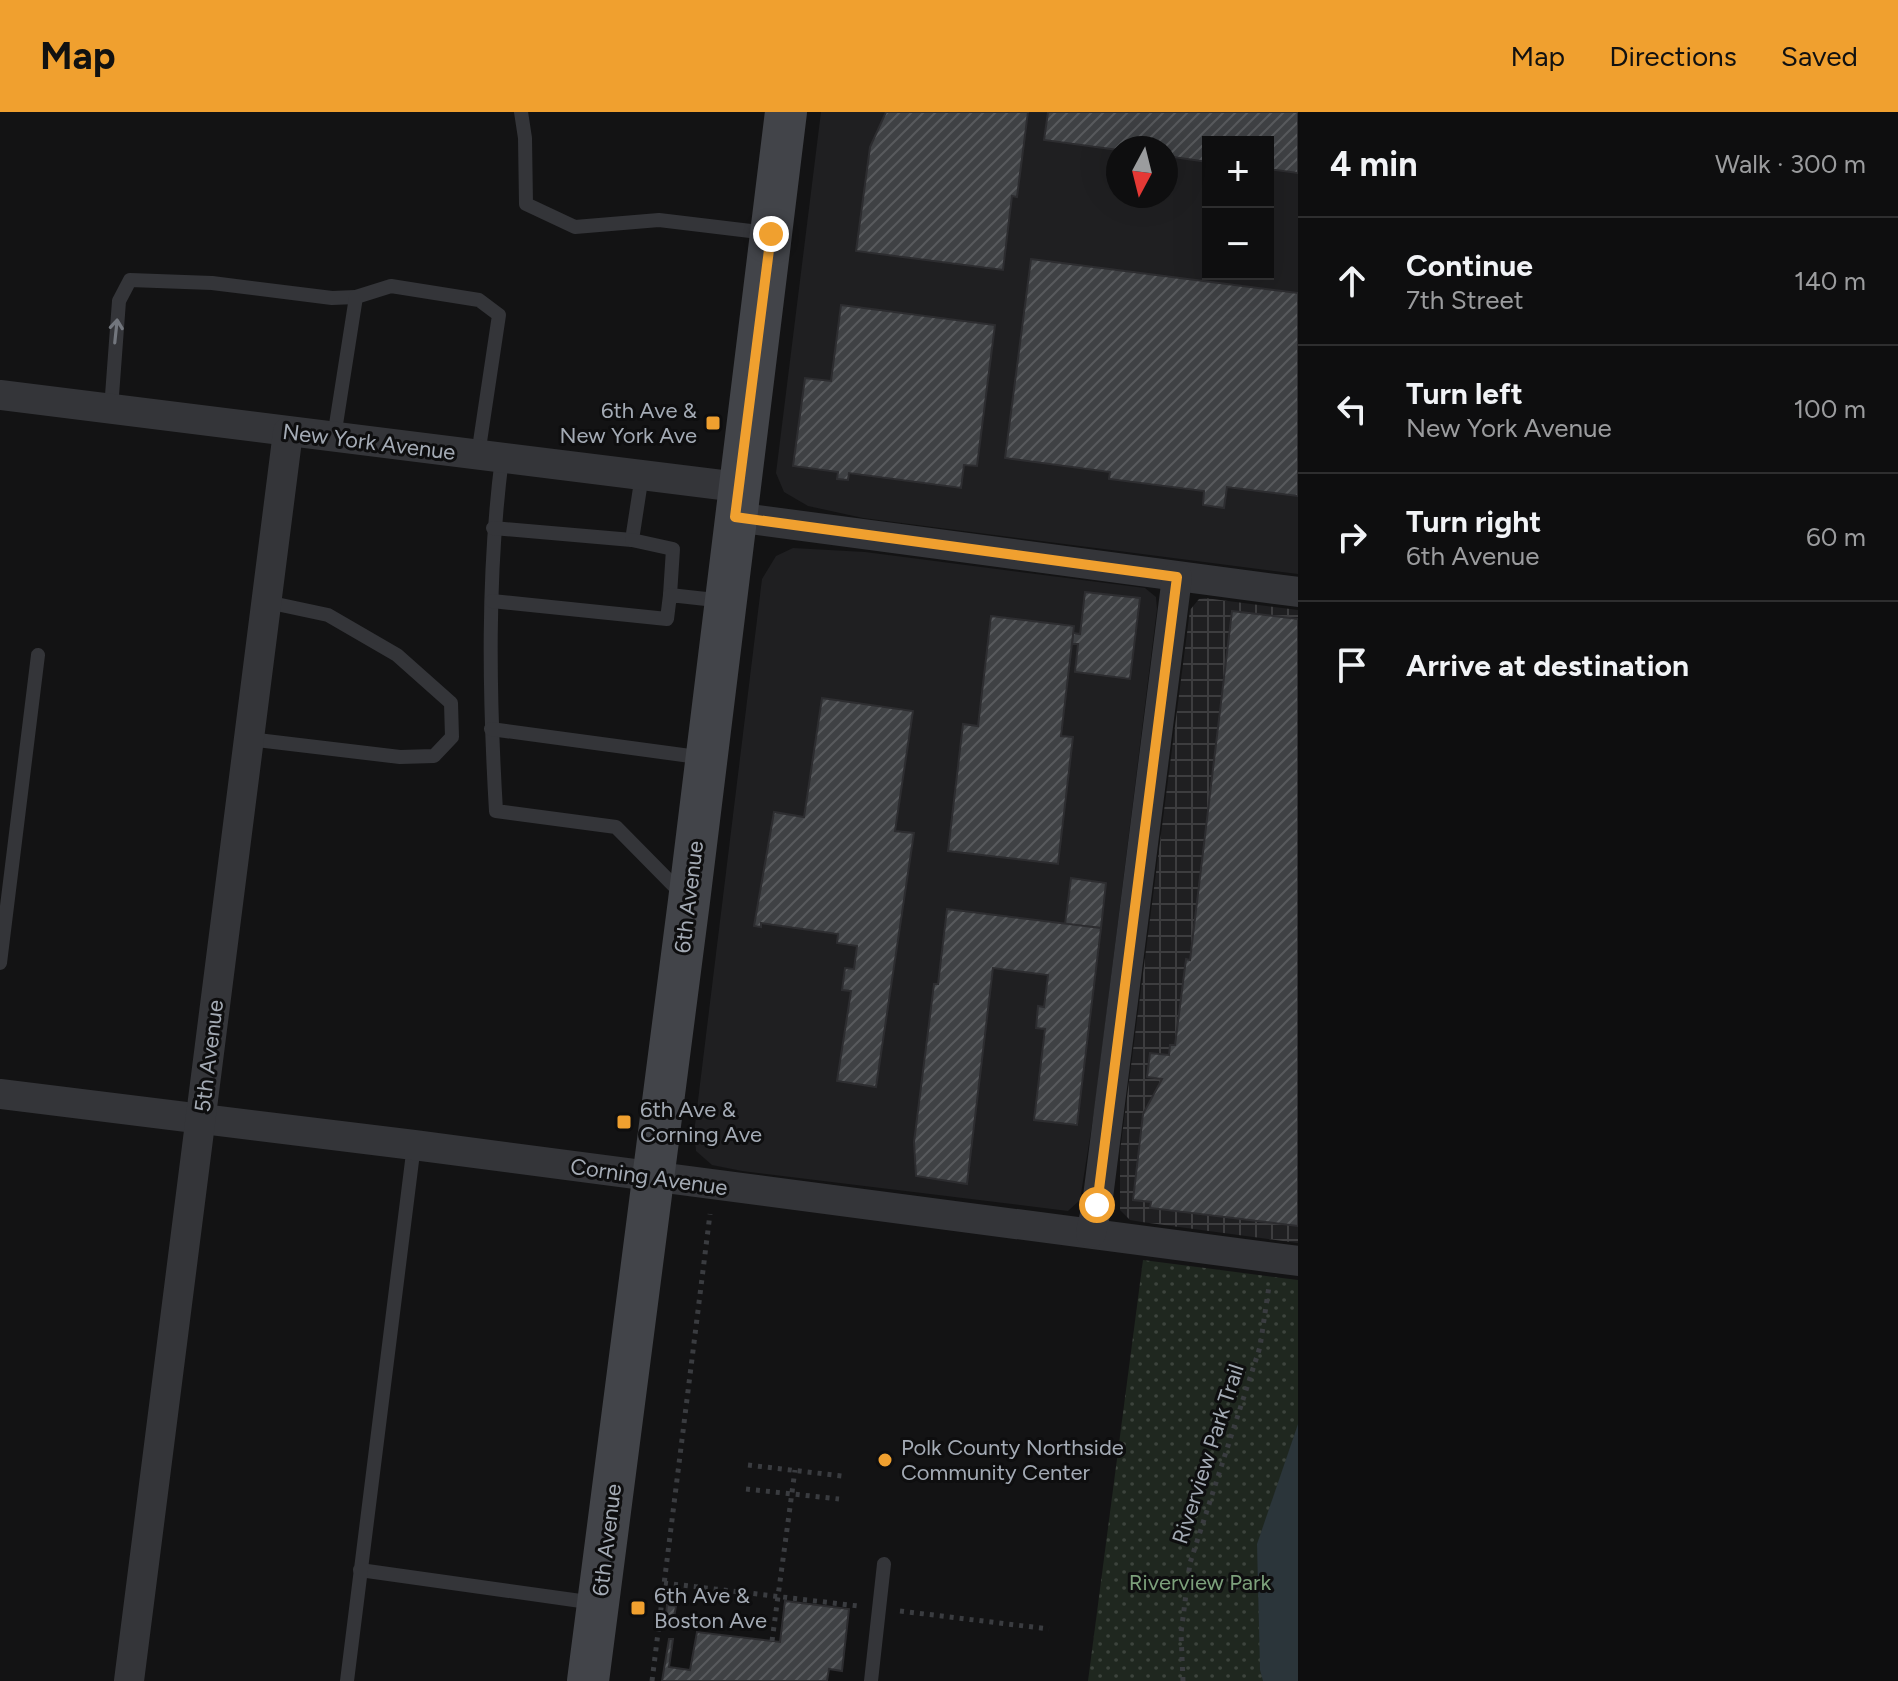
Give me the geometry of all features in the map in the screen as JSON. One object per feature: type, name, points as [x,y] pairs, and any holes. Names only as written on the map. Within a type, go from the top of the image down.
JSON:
[{"type":"main road","name":"6th Avenue","points":[[588,1681],[689,901],[786,112]]},
{"type":"street","name":"New York Avenue","points":[[0,395],[642,475],[737,502],[1177,577],[1298,592]]},
{"type":"street","name":"5th Avenue","points":[[129,1681],[288,432]]},
{"type":"street","points":[[1091,1233],[1177,577]]},
{"type":"street","name":"Corning Avenue","points":[[0,1094],[1298,1261]]},
{"type":"lane","points":[[521,112],[525,138],[526,204],[575,227],[659,220],[771,234]]},
{"type":"lane","points":[[111,409],[119,301],[130,280],[212,283],[332,298],[356,297],[391,286],[479,300],[499,315],[490,456],[493,528],[491,729],[496,811],[616,827],[689,901]]},
{"type":"lane","points":[[334,437],[356,297]]},
{"type":"lane","points":[[632,540],[642,475]]},
{"type":"lane","points":[[492,601],[667,619],[673,549],[632,540],[493,528]]},
{"type":"lane","points":[[670,595],[725,601]]},
{"type":"lane","points":[[249,739],[400,757],[434,756],[452,737],[451,703],[397,655],[328,615],[267,602]]},
{"type":"lane","points":[[0,963],[38,655]]},
{"type":"lane","points":[[491,729],[705,758]]},
{"type":"lane","points":[[347,1681],[414,1145]]},
{"type":"lane","points":[[871,1681],[884,1564]]},
{"type":"lane","points":[[360,1570],[599,1604]]},
{"type":"path","points":[[652,1681],[710,1214]]},
{"type":"path","name":"Riverview Park Trail","points":[[1183,1681],[1181,1633],[1190,1563],[1260,1347],[1269,1285]]},
{"type":"path","points":[[748,1465],[842,1476]]},
{"type":"path","points":[[772,1641],[795,1470]]},
{"type":"path","points":[[746,1489],[839,1499]]},
{"type":"shaded area","points":[[821,112],[1298,112],[1298,574],[863,518],[808,506],[784,492],[776,473]]},
{"type":"shaded area","points":[[793,548],[865,552],[1145,588],[1156,597],[1157,609],[1095,1106],[1080,1200],[1068,1211],[742,1171],[712,1165],[696,1151],[694,1133],[762,579],[776,556]]},
{"type":"shaded area","points":[[1199,599],[1298,610],[1298,1243],[1130,1220],[1120,1210],[1120,1151],[1190,610]]},
{"type":"shaded area","points":[[1298,1424],[1298,1681],[1263,1681],[1260,1670],[1257,1544]]},
{"type":"green space","name":"Riverview Park","points":[[1143,1260],[1298,1280],[1298,1681],[1088,1681]]},
{"type":"building","points":[[886,112],[1028,112],[1017,197],[1012,196],[1003,270],[856,251],[870,147]]},
{"type":"building","points":[[1048,112],[1298,112],[1298,173],[1274,170],[1274,136],[1202,136],[1202,161],[1178,158],[1178,136],[1106,136],[1106,148],[1044,140]]},
{"type":"building","points":[[1031,259],[1298,293],[1298,496],[1227,487],[1224,508],[1203,505],[1204,491],[1109,479],[1110,472],[1005,458]]},
{"type":"building","points":[[841,305],[995,325],[977,466],[964,465],[961,488],[849,473],[848,480],[837,479],[838,472],[793,466],[805,378],[831,381]]},
{"type":"building","points":[[1085,592],[1140,598],[1130,679],[1075,672],[1078,644],[1072,644],[1073,633],[1080,634]]},
{"type":"building","points":[[1232,611],[1298,619],[1298,1226],[1150,1208],[1151,1202],[1133,1200],[1143,1114],[1162,1079],[1147,1077],[1150,1053],[1169,1055],[1170,1045],[1175,1045],[1186,959],[1190,960]]},
{"type":"building","points":[[991,616],[1074,626],[1061,736],[1073,737],[1058,864],[948,851],[963,724],[978,726]]},
{"type":"building","points":[[822,698],[913,711],[895,831],[914,833],[876,1087],[837,1081],[851,991],[842,990],[845,968],[854,969],[857,946],[837,943],[838,934],[761,923],[761,927],[754,926],[774,812],[804,817]]},
{"type":"building","points":[[1071,878],[1106,883],[1101,928],[1065,924]]},
{"type":"building","points":[[947,909],[1101,928],[1077,1125],[1034,1120],[1045,1029],[1036,1028],[1038,1006],[1044,1007],[1048,975],[993,968],[967,1184],[916,1176],[914,1142]]},
{"type":"building","points":[[785,1601],[849,1609],[842,1671],[829,1669],[827,1681],[662,1681],[669,1639],[673,1639],[669,1667],[690,1670],[697,1632],[780,1642]]},
{"type":"building","points":[[667,1605],[676,1606],[673,1624],[665,1623]]},
{"type":"place","name":"6th Ave & New York Ave","points":[[713,423]]},
{"type":"place","name":"6th Ave & Corning Ave","points":[[624,1122]]},
{"type":"place","name":"Polk County Northside Community Center","points":[[885,1460]]},
{"type":"place","name":"6th Ave & Boston Ave","points":[[638,1608]]},
{"type":"route","points":[[771,234],[735,517],[1177,577],[1097,1205]]}]
